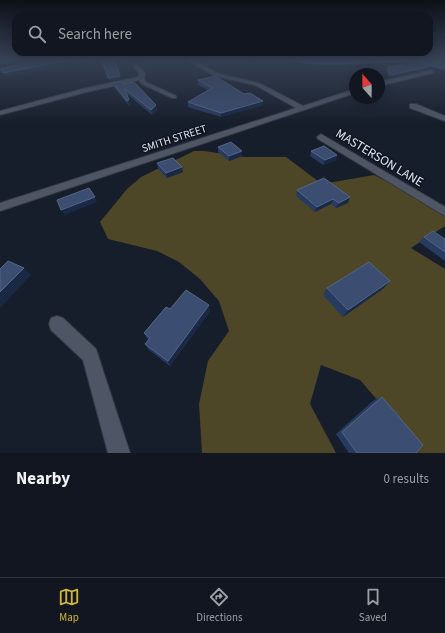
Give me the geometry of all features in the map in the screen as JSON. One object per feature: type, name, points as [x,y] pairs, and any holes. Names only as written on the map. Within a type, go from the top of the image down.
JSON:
[{"type":"street","points":[[0,113],[82,91],[131,80]]},
{"type":"street","points":[[142,80],[144,83],[174,97]]},
{"type":"street","points":[[238,80],[261,86],[302,108]]},
{"type":"street","points":[[385,83],[396,80]]},
{"type":"street","name":"SMITH STREET","points":[[0,207],[349,93]]},
{"type":"street","points":[[413,106],[445,119]]},
{"type":"street","name":"MASTERSON LANE","points":[[321,137],[445,212]]},
{"type":"street","points":[[58,324],[90,355],[119,453]]},
{"type":"shaded area","points":[[194,151],[245,157],[286,157],[322,184],[374,175],[445,214],[445,226],[411,248],[445,269],[445,453],[416,453],[416,445],[360,380],[321,365],[310,404],[336,453],[202,453],[199,404],[208,361],[229,331],[219,301],[200,279],[179,262],[157,251],[108,239],[100,222],[127,189],[141,177]]},
{"type":"building","points":[[198,80],[222,80],[244,94],[250,93],[263,101],[221,113],[188,102],[212,88]]},
{"type":"building","points":[[122,81],[123,84],[134,82],[156,105],[151,110],[125,89],[129,100],[127,101],[113,83]]},
{"type":"building","points":[[231,142],[242,151],[229,156],[218,147]]},
{"type":"building","points":[[324,146],[337,155],[325,160],[311,151]]},
{"type":"building","points":[[173,158],[182,167],[166,173],[157,163]]},
{"type":"building","points":[[324,178],[350,197],[339,203],[333,199],[317,207],[297,190]]},
{"type":"building","points":[[89,188],[95,197],[61,210],[57,200]]},
{"type":"building","points":[[433,231],[445,239],[445,252],[424,237]]},
{"type":"building","points":[[8,261],[24,268],[0,292],[0,269]]},
{"type":"building","points":[[369,262],[390,281],[348,310],[327,288]]},
{"type":"building","points":[[186,290],[209,305],[168,361],[145,344],[150,338],[144,333],[166,307],[170,309]]},
{"type":"building","points":[[382,397],[423,445],[416,453],[357,453],[342,432]]}]
